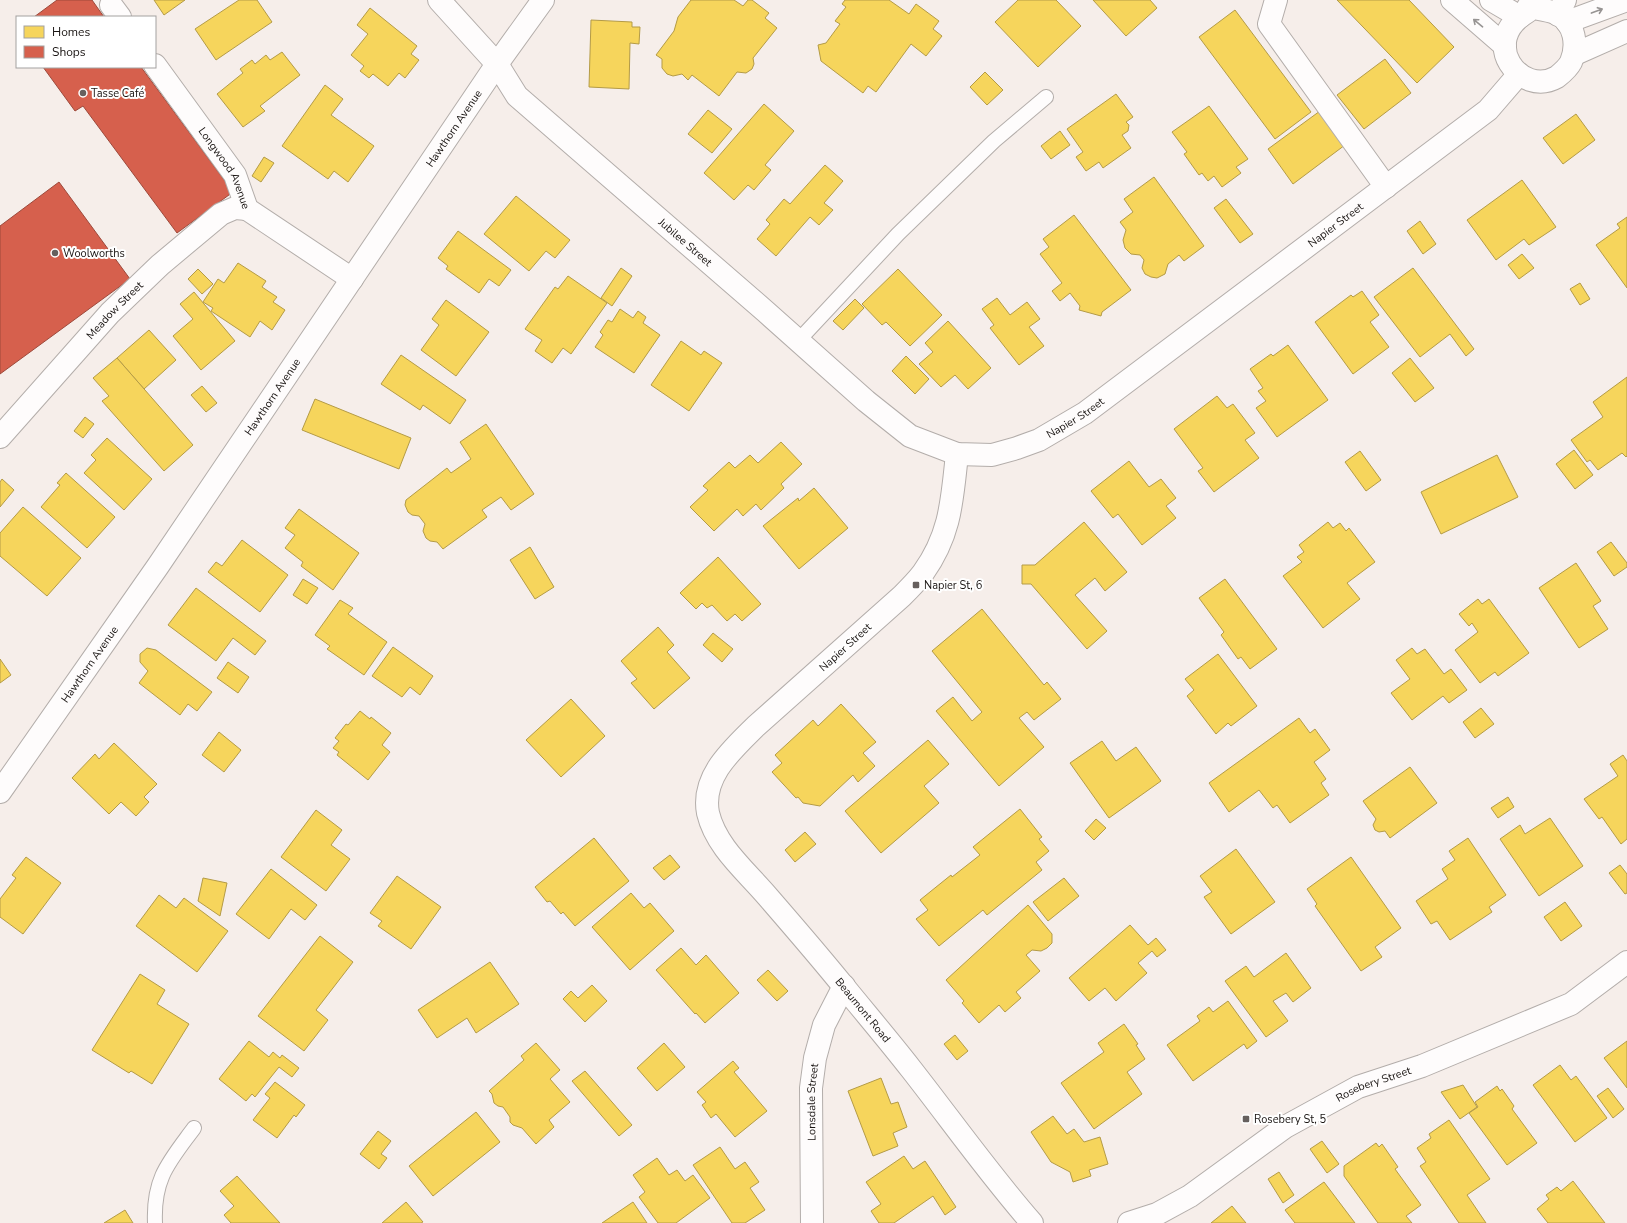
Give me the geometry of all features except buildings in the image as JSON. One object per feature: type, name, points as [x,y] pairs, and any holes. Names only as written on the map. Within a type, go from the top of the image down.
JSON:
[{"type":"street","name":"Jubilee Street","points":[[439,0],[497,64],[517,96],[866,401],[910,436],[957,454]]},
{"type":"street","name":"Hawthorn Avenue","points":[[0,792],[158,566],[497,64],[542,0]]},
{"type":"street","points":[[1276,0],[1269,24],[1386,187]]},
{"type":"street","points":[[1452,0],[1505,46]]},
{"type":"street","points":[[1491,0],[1526,8],[1563,12],[1627,0]]},
{"type":"street","points":[[1526,8],[1511,24],[1506,34],[1505,46],[1506,56],[1511,66],[1519,74],[1530,80],[1541,81],[1552,79],[1562,73],[1570,65],[1575,54],[1576,42],[1573,31],[1563,12]]},
{"type":"street","points":[[1575,54],[1627,31]]},
{"type":"street","name":"Longwood Avenue","points":[[156,66],[235,175],[247,209],[352,279]]},
{"type":"street","name":"Napier Street","points":[[709,792],[710,781],[720,765],[735,747],[756,726],[902,596],[923,574],[944,537],[951,510],[957,454],[992,455],[1017,448],[1039,440],[1085,413],[1488,110],[1519,74]]},
{"type":"street","name":"Meadow Street","points":[[0,437],[110,313],[160,265],[221,214],[235,208],[247,209]]},
{"type":"street","name":"Beaumont Road","points":[[709,792],[708,811],[712,827],[720,842],[732,858],[844,986],[1032,1223]]},
{"type":"street","name":"Rosebery Street","points":[[1129,1223],[1157,1214],[1190,1196],[1285,1127],[1358,1087],[1422,1066],[1571,1004],[1627,962]]},
{"type":"street","name":"Lonsdale Street","points":[[812,1223],[811,1088],[815,1058],[824,1025],[844,986]]},
{"type":"lane","points":[[798,341],[898,234],[942,190],[994,141],[1046,97]]},
{"type":"lane","points":[[155,1223],[154,1206],[158,1183],[169,1162],[194,1128]]},
{"type":"place","name":"Tasse Café","points":[[83,93]]},
{"type":"place","name":"Woolworths","points":[[55,253]]},
{"type":"place","name":"Napier St, 6","points":[[916,585]]},
{"type":"place","name":"Rosebery St, 5","points":[[1246,1119]]}]
